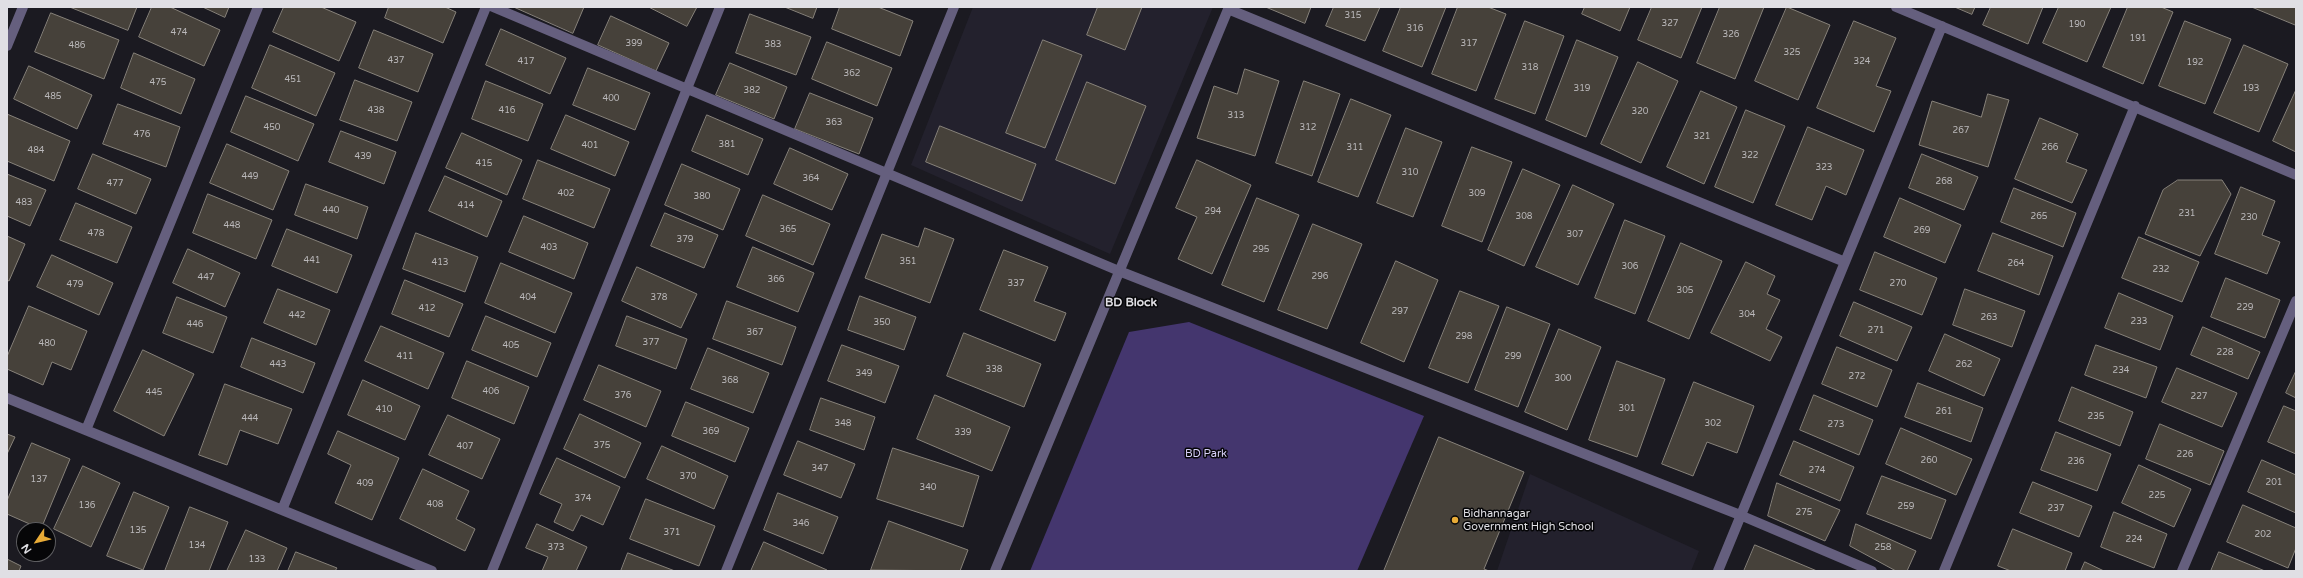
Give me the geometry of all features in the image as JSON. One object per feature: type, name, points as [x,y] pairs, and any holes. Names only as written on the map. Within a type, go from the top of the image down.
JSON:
[{"type":"street","points":[[7,46],[23,7]]},
{"type":"street","points":[[86,430],[258,7]]},
{"type":"street","points":[[282,510],[486,7]]},
{"type":"street","points":[[493,7],[1119,271],[1740,515],[1872,571]]},
{"type":"street","points":[[492,571],[720,7]]},
{"type":"street","points":[[726,571],[954,7]]},
{"type":"street","points":[[1896,7],[2296,175]]},
{"type":"street","points":[[995,571],[1228,8],[1845,262]]},
{"type":"street","points":[[1718,571],[1942,26]]},
{"type":"street","points":[[1944,571],[2134,106]]},
{"type":"street","points":[[2182,571],[2296,301]]},
{"type":"street","points":[[7,398],[432,571]]},
{"type":"shaded area","points":[[973,7],[1213,7],[1110,254],[911,165]]},
{"type":"shaded area","points":[[1530,474],[1699,551],[1691,571],[1497,571]]},
{"type":"green space","name":"BD Park","points":[[1189,322],[1424,416],[1357,571],[1030,571],[1129,332]]},
{"type":"building","points":[[70,7],[137,7],[128,30]]},
{"type":"building","points":[[152,7],[170,7],[220,30],[204,66],[139,37]]},
{"type":"building","points":[[203,7],[229,7],[225,17]]},
{"type":"building","points":[[284,7],[321,7],[356,22],[339,61],[273,32]]},
{"type":"building","points":[[389,7],[445,7],[456,12],[443,43],[385,18]]},
{"type":"building","points":[[514,7],[584,7],[573,33]]},
{"type":"building","points":[[649,7],[697,7],[687,26]]},
{"type":"building","points":[[785,7],[817,7],[813,18]]},
{"type":"building","points":[[840,7],[878,7],[913,21],[900,56],[832,29]]},
{"type":"building","points":[[1098,7],[1142,7],[1125,50],[1087,35]]},
{"type":"building","points":[[1266,7],[1311,7],[1305,23]]},
{"type":"building","points":[[1334,7],[1380,7],[1365,41],[1326,26]]},
{"type":"building","points":[[1401,7],[1446,7],[1422,67],[1383,51]]},
{"type":"building","points":[[1458,7],[1488,7],[1506,14],[1476,91],[1432,74]]},
{"type":"building","points":[[1585,7],[1630,7],[1620,31],[1582,14]]},
{"type":"building","points":[[1652,7],[1702,7],[1681,58],[1638,40]]},
{"type":"building","points":[[1720,7],[1764,7],[1735,79],[1697,63]]},
{"type":"building","points":[[1787,7],[1830,25],[1798,100],[1755,81]]},
{"type":"building","points":[[1955,7],[1975,7],[1972,14]]},
{"type":"building","points":[[1991,7],[2043,7],[2028,44],[1983,25]]},
{"type":"building","points":[[2059,7],[2111,7],[2087,62],[2043,43]]},
{"type":"building","points":[[2128,7],[2161,7],[2173,12],[2143,84],[2103,67]]},
{"type":"building","points":[[2252,7],[2296,7],[2296,25]]},
{"type":"building","points":[[51,13],[119,40],[104,79],[35,52]]},
{"type":"building","points":[[750,14],[811,37],[796,75],[736,53]]},
{"type":"building","points":[[611,16],[669,43],[656,71],[598,45]]},
{"type":"building","points":[[1525,21],[1564,36],[1535,114],[1495,99]]},
{"type":"building","points":[[1854,21],[1896,38],[1876,86],[1891,91],[1874,132],[1817,108]]},
{"type":"building","points":[[2185,21],[2231,39],[2205,104],[2159,86]]},
{"type":"building","points":[[501,29],[566,58],[550,94],[486,65]]},
{"type":"building","points":[[374,30],[433,54],[418,92],[359,68]]},
{"type":"building","points":[[1043,40],[1082,55],[1045,148],[1006,133]]},
{"type":"building","points":[[1577,40],[1618,57],[1586,137],[1546,120]]},
{"type":"building","points":[[827,42],[892,68],[877,106],[812,79]]},
{"type":"building","points":[[270,45],[335,73],[316,116],[252,88]]},
{"type":"building","points":[[2244,45],[2288,64],[2259,132],[2214,113]]},
{"type":"building","points":[[134,53],[195,79],[181,114],[121,88]]},
{"type":"building","points":[[1638,62],[1678,81],[1641,163],[1601,144]]},
{"type":"building","points":[[730,63],[787,87],[774,119],[716,95]]},
{"type":"building","points":[[29,66],[92,95],[77,129],[14,99]]},
{"type":"building","points":[[588,68],[650,93],[635,130],[573,105]]},
{"type":"building","points":[[1245,69],[1279,81],[1255,156],[1197,138],[1214,86],[1237,94]]},
{"type":"building","points":[[355,80],[412,102],[397,141],[340,120]]},
{"type":"building","points":[[486,81],[543,104],[528,141],[472,119]]},
{"type":"building","points":[[1304,81],[1340,94],[1312,176],[1276,163]]},
{"type":"building","points":[[1087,82],[1146,106],[1115,184],[1056,160]]},
{"type":"building","points":[[2296,90],[2296,152],[2273,141]]},
{"type":"building","points":[[1701,91],[1737,107],[1704,184],[1667,167]]},
{"type":"building","points":[[810,93],[873,118],[859,154],[795,129]]},
{"type":"building","points":[[1988,94],[2009,100],[1988,167],[1919,145],[1932,101],[1981,117]]},
{"type":"building","points":[[246,96],[314,124],[298,161],[231,132]]},
{"type":"building","points":[[1351,99],[1391,115],[1358,197],[1318,182]]},
{"type":"building","points":[[118,104],[180,127],[166,167],[103,144]]},
{"type":"building","points":[[1746,110],[1785,126],[1753,203],[1715,187]]},
{"type":"building","points":[[7,114],[70,141],[54,181],[7,161]]},
{"type":"building","points":[[566,115],[629,142],[615,176],[551,149]]},
{"type":"building","points":[[707,115],[763,139],[748,175],[692,151]]},
{"type":"building","points":[[2040,118],[2078,134],[2066,162],[2087,170],[2072,203],[2015,179]]},
{"type":"building","points":[[940,126],[1036,164],[1022,201],[926,162]]},
{"type":"building","points":[[1808,127],[1864,150],[1846,195],[1826,186],[1812,220],[1776,205]]},
{"type":"building","points":[[1406,128],[1442,142],[1413,217],[1377,203]]},
{"type":"building","points":[[341,131],[396,152],[384,184],[329,162]]},
{"type":"building","points":[[462,133],[522,160],[507,195],[446,168]]},
{"type":"building","points":[[227,144],[289,171],[273,210],[210,183]]},
{"type":"building","points":[[1472,147],[1512,162],[1482,242],[1442,226]]},
{"type":"building","points":[[790,148],[848,174],[832,210],[774,184]]},
{"type":"building","points":[[93,154],[151,179],[136,214],[78,189]]},
{"type":"building","points":[[1922,154],[1978,177],[1964,210],[1909,188]]},
{"type":"building","points":[[538,160],[610,189],[594,228],[523,199]]},
{"type":"building","points":[[1197,160],[1251,185],[1212,274],[1178,259],[1197,217],[1176,208]]},
{"type":"building","points":[[682,164],[740,189],[723,230],[665,205]]},
{"type":"building","points":[[1523,169],[1560,185],[1524,266],[1488,250]]},
{"type":"building","points":[[7,174],[46,190],[30,226],[7,216]]},
{"type":"building","points":[[445,176],[502,201],[487,237],[429,211]]},
{"type":"building","points":[[2178,180],[2222,180],[2231,194],[2200,256],[2145,234],[2163,190]]},
{"type":"building","points":[[306,184],[368,207],[357,239],[295,215]]},
{"type":"building","points":[[1573,185],[1614,204],[1578,285],[1536,267]]},
{"type":"building","points":[[2241,187],[2275,201],[2262,235],[2280,242],[2267,274],[2215,254]]},
{"type":"building","points":[[2014,188],[2076,213],[2063,247],[2001,222]]},
{"type":"building","points":[[208,194],[272,220],[256,259],[193,233]]},
{"type":"building","points":[[763,195],[830,224],[813,265],[746,236]]},
{"type":"building","points":[[1257,198],[1299,215],[1264,302],[1222,285]]},
{"type":"building","points":[[1900,198],[1961,225],[1945,263],[1884,237]]},
{"type":"building","points":[[76,203],[132,227],[117,263],[60,240]]},
{"type":"building","points":[[665,213],[718,235],[704,268],[651,246]]},
{"type":"building","points":[[524,216],[588,243],[574,279],[509,252]]},
{"type":"building","points":[[1625,220],[1665,236],[1635,314],[1595,298]]},
{"type":"building","points":[[1313,224],[1362,244],[1327,329],[1278,310]]},
{"type":"building","points":[[925,228],[954,239],[930,303],[865,278],[882,234],[918,247]]},
{"type":"building","points":[[287,229],[352,255],[337,293],[272,266]]},
{"type":"building","points":[[416,233],[478,257],[465,292],[403,269]]},
{"type":"building","points":[[1993,233],[2053,256],[2039,295],[1978,271]]},
{"type":"building","points":[[7,236],[25,244],[9,281],[7,280]]},
{"type":"building","points":[[2139,237],[2199,262],[2182,302],[2122,278]]},
{"type":"building","points":[[1681,243],[1722,261],[1689,339],[1648,321]]},
{"type":"building","points":[[753,247],[814,273],[798,312],[737,287]]},
{"type":"building","points":[[188,249],[240,273],[225,307],[173,283]]},
{"type":"building","points":[[1004,250],[1048,267],[1034,301],[1066,313],[1055,341],[980,310]]},
{"type":"building","points":[[1875,252],[1937,278],[1922,315],[1860,290]]},
{"type":"building","points":[[52,255],[113,283],[99,315],[37,287]]},
{"type":"building","points":[[1396,261],[1438,280],[1404,362],[1361,343]]},
{"type":"building","points":[[1746,262],[1775,276],[1767,294],[1780,300],[1766,329],[1782,337],[1770,361],[1711,333]]},
{"type":"building","points":[[501,263],[572,293],[555,333],[485,303]]},
{"type":"building","points":[[637,267],[697,294],[681,328],[622,301]]},
{"type":"building","points":[[2226,278],[2280,300],[2265,338],[2211,317]]},
{"type":"building","points":[[405,280],[463,304],[449,337],[392,314]]},
{"type":"building","points":[[278,289],[330,310],[316,345],[264,323]]},
{"type":"building","points":[[1965,289],[2025,311],[2012,347],[1953,325]]},
{"type":"building","points":[[1460,291],[1499,306],[1468,383],[1429,368]]},
{"type":"building","points":[[2119,293],[2173,316],[2160,350],[2105,328]]},
{"type":"building","points":[[860,296],[916,317],[904,350],[848,330]]},
{"type":"building","points":[[177,297],[227,317],[213,353],[163,333]]},
{"type":"building","points":[[727,301],[796,327],[782,365],[713,339]]},
{"type":"building","points":[[1854,302],[1912,327],[1897,361],[1840,336]]},
{"type":"building","points":[[29,306],[87,331],[71,370],[52,362],[43,385],[7,369],[7,357]]},
{"type":"building","points":[[1507,307],[1550,324],[1518,407],[1475,390]]},
{"type":"building","points":[[486,316],[551,343],[537,377],[472,350]]},
{"type":"building","points":[[627,316],[687,339],[676,369],[616,346]]},
{"type":"building","points":[[381,326],[444,353],[428,389],[365,361]]},
{"type":"building","points":[[2203,327],[2260,352],[2248,379],[2191,355]]},
{"type":"building","points":[[1559,329],[1601,347],[1567,430],[1525,412]]},
{"type":"building","points":[[964,333],[1041,364],[1024,407],[947,376]]},
{"type":"building","points":[[1945,334],[2000,359],[1984,396],[1929,371]]},
{"type":"building","points":[[252,338],[315,363],[303,393],[241,367]]},
{"type":"building","points":[[842,345],[899,366],[885,403],[828,381]]},
{"type":"building","points":[[2096,345],[2157,367],[2146,398],[2085,375]]},
{"type":"building","points":[[1837,347],[1892,370],[1877,407],[1822,384]]},
{"type":"building","points":[[708,348],[769,373],[753,413],[691,389]]},
{"type":"building","points":[[143,350],[194,374],[164,436],[114,411]]},
{"type":"building","points":[[467,361],[529,387],[514,424],[452,398]]},
{"type":"building","points":[[1617,361],[1665,379],[1637,457],[1589,440]]},
{"type":"building","points":[[599,365],[661,391],[646,427],[584,400]]},
{"type":"building","points":[[2177,368],[2237,393],[2222,427],[2162,402]]},
{"type":"building","points":[[2296,371],[2296,398],[2286,393]]},
{"type":"building","points":[[363,380],[420,406],[405,440],[348,415]]},
{"type":"building","points":[[1694,382],[1754,406],[1737,453],[1707,442],[1693,476],[1662,464]]},
{"type":"building","points":[[1918,383],[1983,408],[1971,442],[1905,417]]},
{"type":"building","points":[[225,384],[292,409],[278,444],[240,430],[227,465],[199,455]]},
{"type":"building","points":[[2072,387],[2133,412],[2120,446],[2059,421]]},
{"type":"building","points":[[935,395],[1010,427],[992,471],[917,439]]},
{"type":"building","points":[[1814,395],[1873,420],[1859,455],[1800,430]]},
{"type":"building","points":[[821,398],[875,417],[864,450],[810,430]]},
{"type":"building","points":[[686,402],[749,428],[735,462],[672,436]]},
{"type":"building","points":[[2284,406],[2296,411],[2296,454],[2268,442]]},
{"type":"building","points":[[580,414],[641,443],[625,478],[564,449]]},
{"type":"building","points":[[448,415],[500,439],[482,479],[429,455]]},
{"type":"building","points":[[2160,424],[2224,451],[2210,485],[2146,459]]},
{"type":"building","points":[[1901,428],[1972,459],[1956,495],[1886,464]]},
{"type":"building","points":[[338,431],[399,458],[372,520],[335,503],[351,465],[328,454]]},
{"type":"building","points":[[2056,432],[2111,454],[2097,491],[2041,470]]},
{"type":"building","points":[[7,434],[15,437],[7,454]]},
{"type":"building","name":"Bidhannagar Government High School","points":[[1439,437],[1524,472],[1484,569],[1489,571],[1384,571]]},
{"type":"building","points":[[798,441],[855,464],[841,498],[784,475]]},
{"type":"building","points":[[1794,441],[1854,467],[1840,501],[1780,475]]},
{"type":"building","points":[[32,443],[70,459],[44,522],[25,522],[7,514],[7,501]]},
{"type":"building","points":[[662,446],[728,476],[714,509],[647,479]]},
{"type":"building","points":[[893,448],[979,476],[963,527],[877,499]]},
{"type":"building","points":[[557,458],[620,487],[603,525],[581,515],[573,531],[554,522],[562,504],[540,494]]},
{"type":"building","points":[[2262,460],[2296,475],[2296,513],[2248,492]]},
{"type":"building","points":[[2139,465],[2191,489],[2174,527],[2122,503]]},
{"type":"building","points":[[83,466],[120,483],[91,547],[56,530],[56,525]]},
{"type":"building","points":[[423,469],[469,491],[456,519],[475,529],[465,551],[400,519]]},
{"type":"building","points":[[1882,476],[1946,500],[1931,539],[1867,514]]},
{"type":"building","points":[[2033,482],[2092,506],[2079,537],[2020,513]]},
{"type":"building","points":[[1777,483],[1840,510],[1825,541],[1768,516]]},
{"type":"building","points":[[134,492],[169,507],[143,570],[107,556]]},
{"type":"building","points":[[778,493],[838,517],[823,554],[764,530]]},
{"type":"building","points":[[646,499],[715,526],[699,566],[630,539]]},
{"type":"building","points":[[2243,505],[2296,528],[2296,548],[2288,568],[2227,542]]},
{"type":"building","points":[[190,507],[228,522],[209,571],[165,571]]},
{"type":"building","points":[[2114,512],[2167,534],[2154,568],[2101,547]]},
{"type":"building","points":[[889,521],[968,550],[960,571],[871,570]]},
{"type":"building","points":[[537,524],[587,547],[576,571],[542,571],[548,557],[526,548]]},
{"type":"building","points":[[1856,524],[1916,551],[1907,571],[1896,571],[1850,546]]},
{"type":"building","points":[[2013,529],[2072,553],[2065,571],[2011,571],[1998,566]]},
{"type":"building","points":[[246,530],[287,548],[277,571],[227,571]]},
{"type":"building","points":[[764,542],[827,570],[827,571],[751,571]]},
{"type":"building","points":[[1755,545],[1817,571],[1744,571]]},
{"type":"building","points":[[296,552],[337,568],[335,571],[288,571]]},
{"type":"building","points":[[2219,552],[2265,571],[2211,571]]},
{"type":"building","points":[[628,553],[675,571],[621,571]]},
{"type":"building","points":[[7,559],[21,566],[19,571],[7,571]]},
{"type":"building","points":[[2085,562],[2104,571],[2081,571]]},
{"type":"place","name":"Bidhannagar Government High School","points":[[1455,520]]},
{"type":"district","name":"BD Block","points":[[1131,303]]}]
